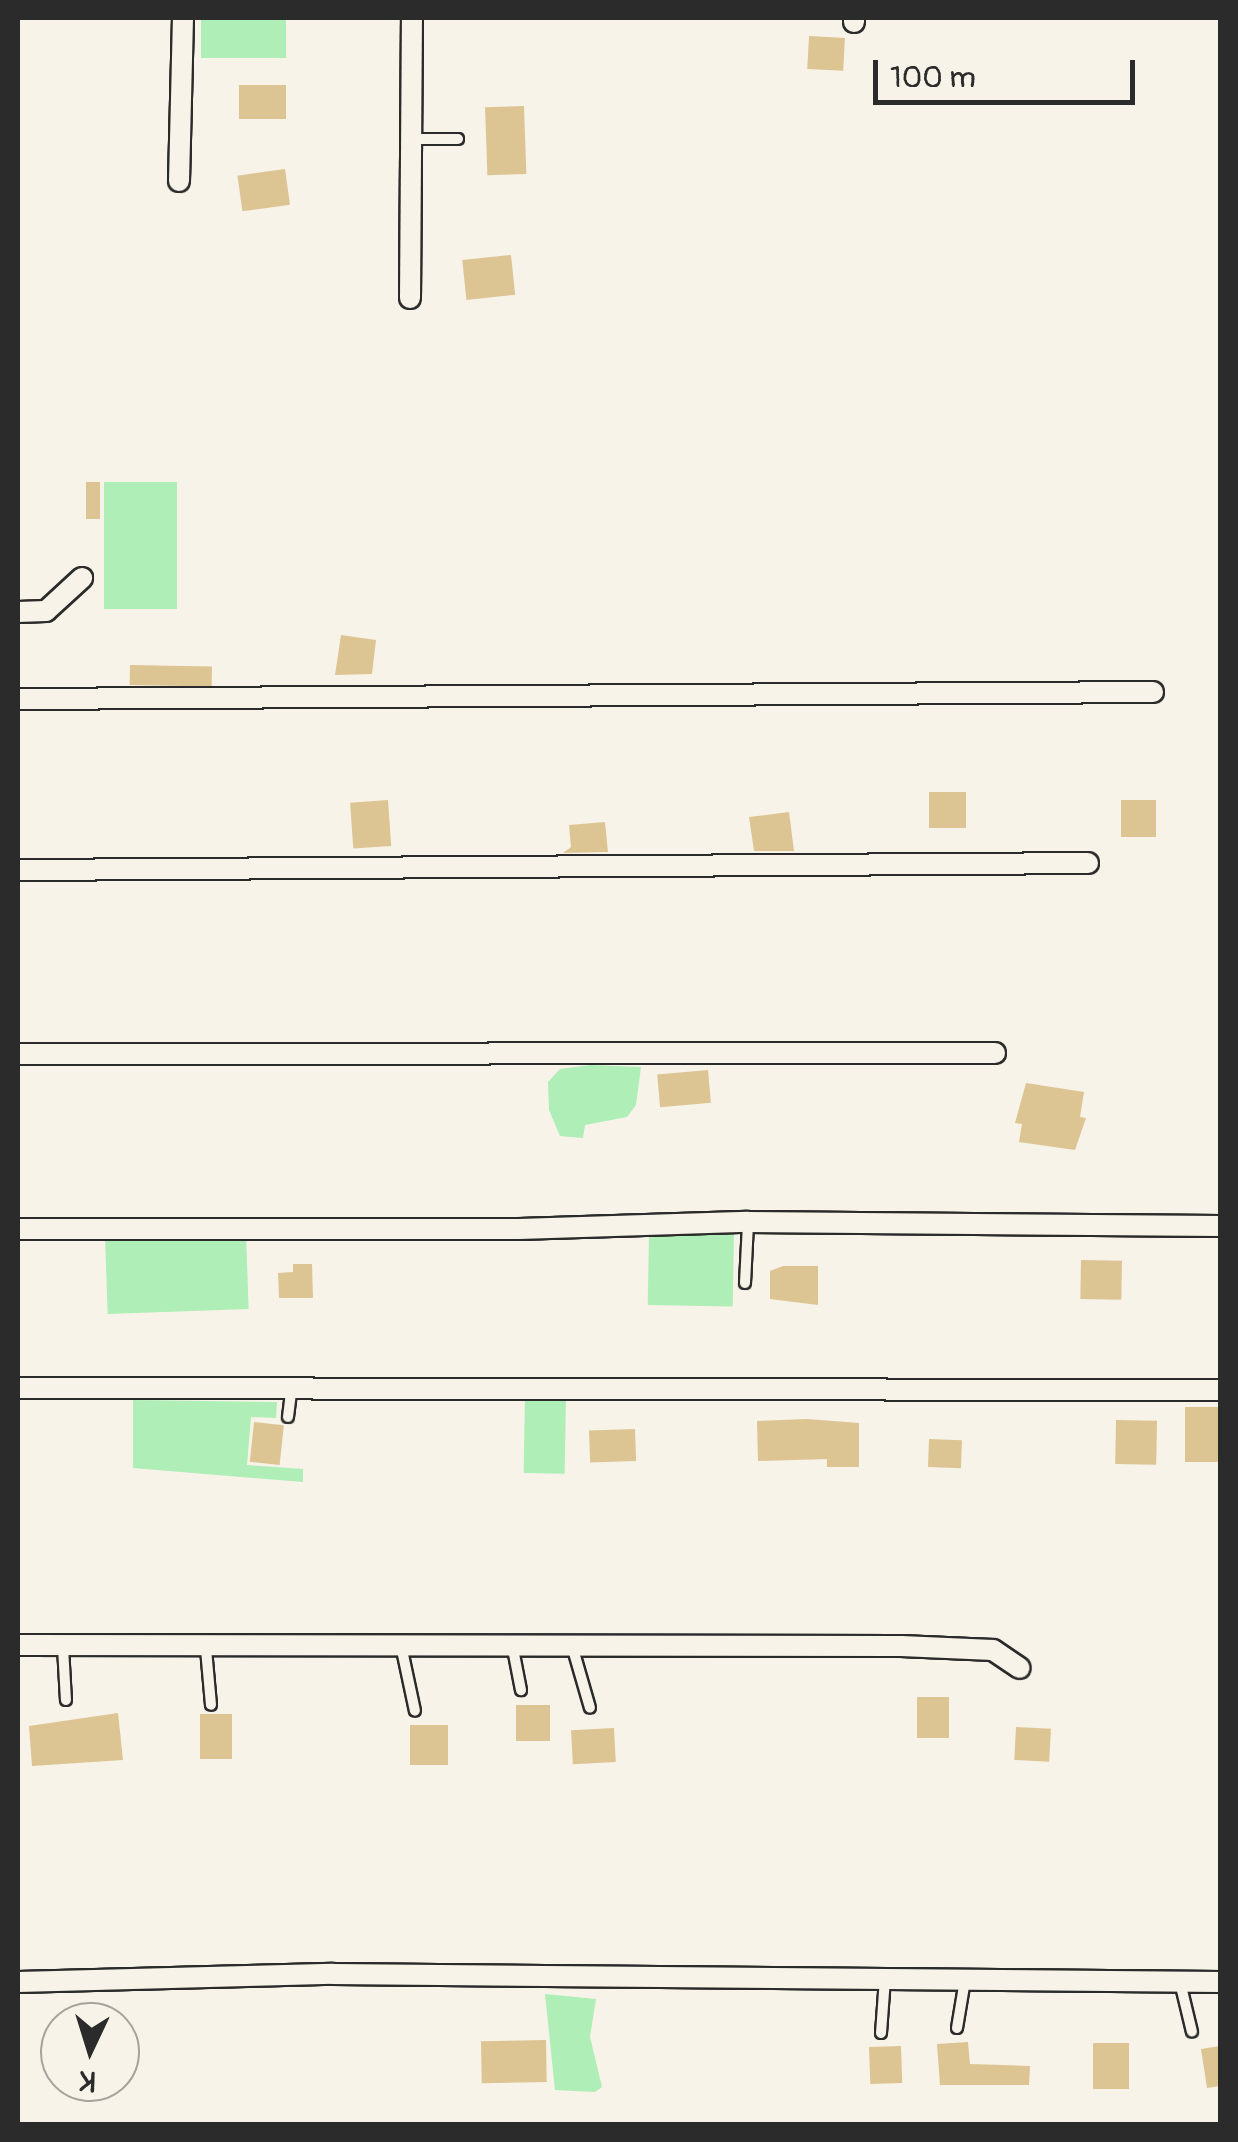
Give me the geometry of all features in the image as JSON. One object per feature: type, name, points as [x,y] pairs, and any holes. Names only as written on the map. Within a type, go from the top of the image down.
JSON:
[{"type":"street","points":[[179,180],[182,18]]},
{"type":"street","points":[[410,298],[412,18]]},
{"type":"street","points":[[18,612],[46,611],[82,578]]},
{"type":"street","points":[[18,700],[1153,692]]},
{"type":"street","points":[[18,870],[1088,863]]},
{"type":"street","points":[[18,1054],[995,1054]]},
{"type":"street","points":[[18,1228],[519,1229],[748,1222],[1220,1226]]},
{"type":"street","points":[[18,1388],[291,1393],[1220,1390]]},
{"type":"street","points":[[18,1645],[402,1650],[958,1648],[993,1650],[1020,1668]]},
{"type":"street","points":[[18,1982],[333,1974],[1220,1982]]},
{"type":"lane","points":[[414,139],[458,138]]},
{"type":"lane","points":[[746,1283],[748,1222]]},
{"type":"lane","points":[[288,1417],[291,1393]]},
{"type":"lane","points":[[64,1647],[66,1700]]},
{"type":"lane","points":[[206,1649],[211,1706]]},
{"type":"lane","points":[[512,1649],[521,1690]]},
{"type":"lane","points":[[574,1649],[590,1708]]},
{"type":"lane","points":[[402,1650],[414,1710]]},
{"type":"lane","points":[[881,2034],[885,1978]]},
{"type":"lane","points":[[957,2028],[965,1979]]},
{"type":"lane","points":[[1180,1982],[1192,2032]]},
{"type":"green space","points":[[201,18],[286,18],[286,58],[201,58]]},
{"type":"green space","points":[[104,482],[177,482],[177,609],[104,609]]},
{"type":"green space","points":[[591,1065],[641,1067],[636,1105],[627,1117],[585,1125],[583,1138],[560,1136],[549,1110],[548,1082],[560,1069]]},
{"type":"green space","points":[[649,1232],[734,1233],[733,1306],[648,1305]]},
{"type":"green space","points":[[246,1234],[249,1309],[108,1314],[105,1239]]},
{"type":"green space","points":[[525,1395],[566,1396],[565,1474],[524,1473]]},
{"type":"green space","points":[[133,1400],[277,1402],[276,1418],[251,1417],[247,1465],[303,1469],[303,1482],[133,1468]]},
{"type":"green space","points":[[545,1994],[596,1999],[590,2037],[602,2087],[595,2092],[555,2090]]},
{"type":"building","points":[[809,36],[845,38],[843,71],[807,69]]},
{"type":"building","points":[[239,85],[286,85],[286,119],[239,119]]},
{"type":"building","points":[[524,106],[526,174],[487,175],[485,107]]},
{"type":"building","points":[[285,169],[290,205],[242,211],[237,176]]},
{"type":"building","points":[[511,255],[515,295],[466,300],[462,260]]},
{"type":"building","points":[[86,482],[100,482],[100,519],[86,519]]},
{"type":"building","points":[[341,635],[376,640],[372,674],[335,675]]},
{"type":"building","points":[[130,665],[212,666],[212,686],[130,685]]},
{"type":"building","points":[[929,792],[966,792],[966,828],[929,828]]},
{"type":"building","points":[[388,800],[391,846],[353,849],[350,803]]},
{"type":"building","points":[[1121,800],[1156,800],[1156,837],[1121,837]]},
{"type":"building","points":[[789,812],[794,851],[754,851],[749,817]]},
{"type":"building","points":[[605,822],[608,852],[563,853],[571,847],[569,825]]},
{"type":"building","points":[[708,1070],[711,1103],[660,1107],[657,1074]]},
{"type":"building","points":[[1026,1083],[1084,1092],[1080,1117],[1086,1118],[1075,1150],[1019,1142],[1022,1124],[1015,1123]]},
{"type":"building","points":[[1081,1260],[1122,1261],[1121,1300],[1080,1299]]},
{"type":"building","points":[[293,1264],[312,1264],[313,1298],[279,1298],[278,1273],[293,1272]]},
{"type":"building","points":[[783,1266],[818,1266],[818,1305],[770,1299],[770,1271]]},
{"type":"building","points":[[1185,1407],[1220,1407],[1220,1462],[1185,1462]]},
{"type":"building","points":[[1116,1420],[1157,1421],[1156,1465],[1115,1464]]},
{"type":"building","points":[[757,1421],[859,1423],[859,1467],[827,1467],[827,1459],[758,1461]]},
{"type":"building","points":[[254,1422],[284,1425],[280,1465],[250,1462]]},
{"type":"building","points":[[635,1429],[636,1461],[590,1463],[589,1431]]},
{"type":"building","points":[[929,1439],[962,1440],[961,1468],[928,1467]]},
{"type":"building","points":[[917,1697],[949,1697],[949,1738],[917,1738]]},
{"type":"building","points":[[516,1705],[550,1705],[550,1741],[516,1741]]},
{"type":"building","points":[[118,1713],[123,1760],[32,1766],[29,1726]]},
{"type":"building","points":[[200,1714],[232,1714],[232,1759],[200,1759]]},
{"type":"building","points":[[410,1725],[448,1725],[448,1765],[410,1765]]},
{"type":"building","points":[[1016,1727],[1051,1729],[1049,1762],[1014,1760]]},
{"type":"building","points":[[614,1728],[616,1762],[573,1764],[571,1730]]},
{"type":"building","points":[[546,2040],[547,2082],[482,2083],[481,2041]]},
{"type":"building","points":[[968,2042],[970,2064],[1030,2066],[1029,2085],[940,2085],[937,2044]]},
{"type":"building","points":[[1093,2043],[1129,2043],[1129,2089],[1093,2089]]},
{"type":"building","points":[[901,2046],[902,2083],[870,2084],[869,2047]]},
{"type":"building","points":[[1220,2046],[1220,2086],[1207,2088],[1201,2049]]}]
